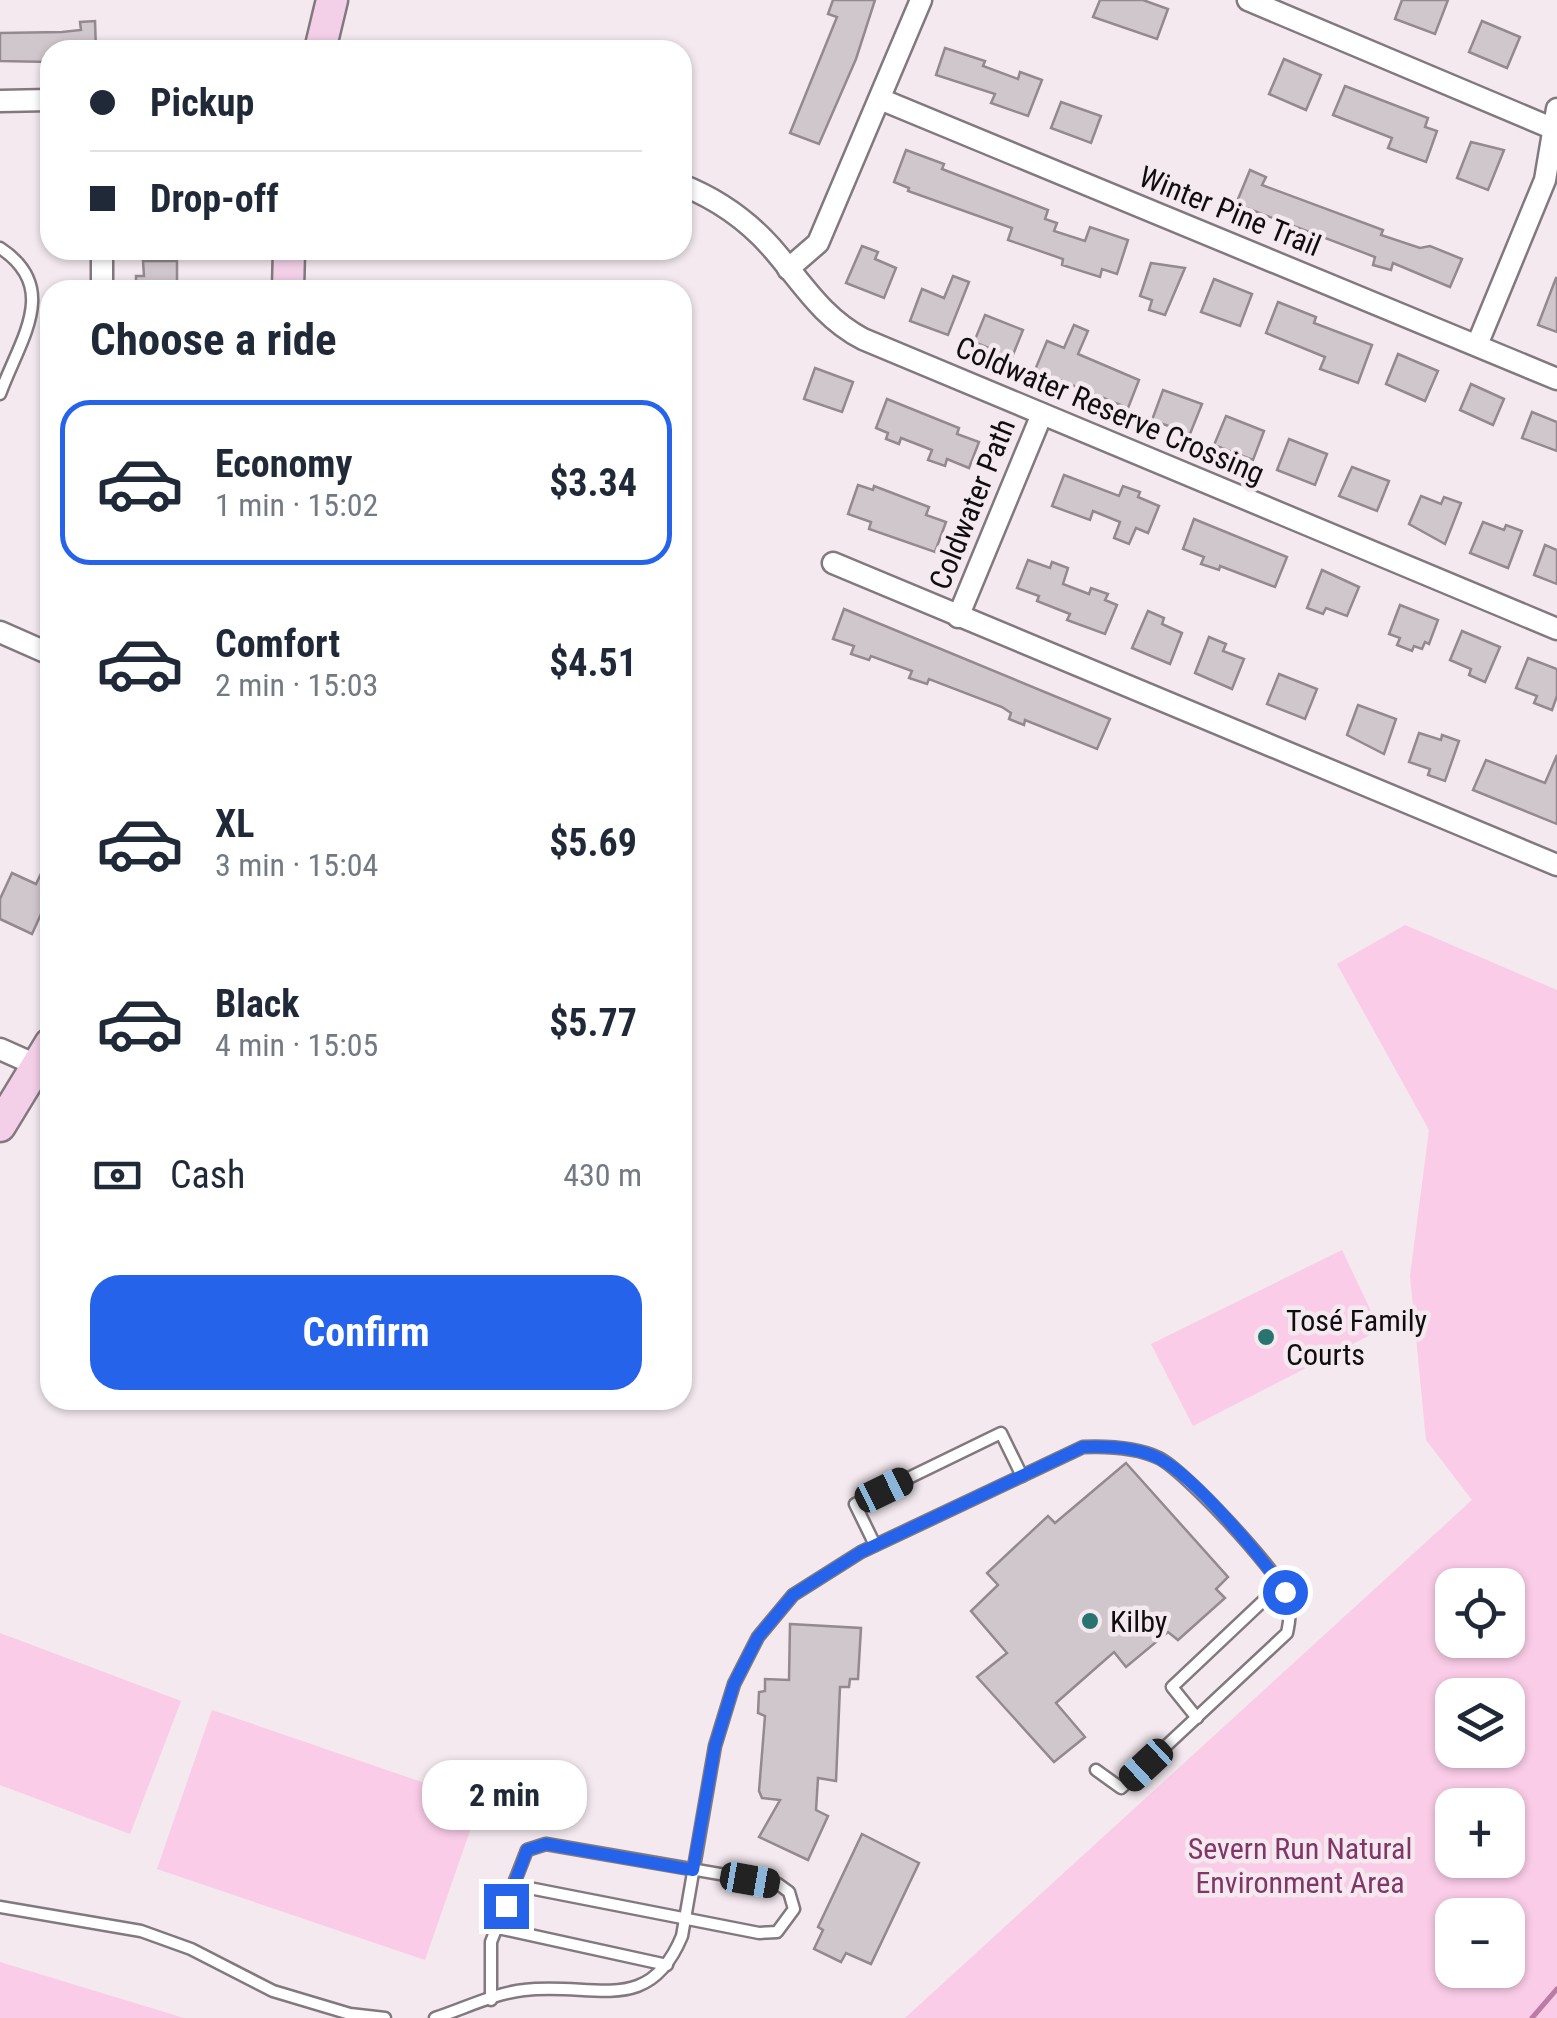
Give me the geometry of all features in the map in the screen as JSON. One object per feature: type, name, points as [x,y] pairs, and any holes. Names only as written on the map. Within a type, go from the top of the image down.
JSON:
[{"type":"street","points":[[322,40],[332,0]]},
{"type":"street","points":[[788,269],[818,243],[921,0]]},
{"type":"street","points":[[1248,0],[1556,119],[1545,180],[1476,345]]},
{"type":"street","name":"Winter Pine Trail","points":[[880,99],[1557,379]]},
{"type":"street","points":[[0,100],[40,100]]},
{"type":"street","name":"Coldwater Reserve Crossing","points":[[692,191],[738,216],[837,326],[1557,629]]},
{"type":"street","name":"Coldwater Path","points":[[958,616],[1042,414]]},
{"type":"street","points":[[833,563],[1557,865]]},
{"type":"street","points":[[0,632],[40,650]]},
{"type":"street","points":[[0,1049],[40,1054]]},
{"type":"street","points":[[0,1126],[40,1059]]},
{"type":"lane","points":[[0,248],[20,261],[30,276],[35,302],[0,394]]},
{"type":"lane","points":[[875,1545],[855,1504],[1002,1433],[1022,1476]]},
{"type":"lane","points":[[435,2018],[524,1990],[619,1994],[652,1984],[668,1965],[684,1919],[715,1746],[734,1684],[758,1637],[793,1595],[875,1545],[1083,1447],[1111,1446],[1158,1458],[1181,1473],[1280,1585],[1291,1614],[1287,1633],[1121,1788],[1096,1770]]},
{"type":"lane","points":[[1197,1718],[1172,1687],[1280,1585]]},
{"type":"lane","points":[[492,2000],[492,1942],[527,1850],[546,1844],[778,1884],[789,1892],[794,1909],[778,1932],[759,1933],[514,1885]]},
{"type":"lane","points":[[0,1907],[142,1931],[191,1949],[273,1991],[350,2014],[384,2018]]},
{"type":"lane","points":[[498,1928],[668,1965]]},
{"type":"green space","name":"Severn Run Natural Environment Area","points":[[1405,925],[1557,990],[1557,2018],[905,2018],[1472,1500],[1426,1440],[1410,1276],[1429,1130],[1337,964]]},
{"type":"green space","name":"Tosé Family Courts","points":[[1342,1250],[1380,1330],[1193,1426],[1151,1344]]},
{"type":"green space","points":[[0,1633],[181,1701],[130,1834],[0,1785]]},
{"type":"green space","points":[[212,1710],[480,1802],[425,1960],[157,1869]]},
{"type":"green space","points":[[0,1962],[184,2018],[0,2018]]},
{"type":"building","points":[[833,0],[875,0],[856,59],[819,144],[790,133],[837,17],[828,14]]},
{"type":"building","points":[[1100,0],[1143,0],[1168,9],[1157,39],[1093,17]]},
{"type":"building","points":[[1402,0],[1448,0],[1435,34],[1395,19]]},
{"type":"building","points":[[95,21],[96,40],[40,40],[40,62],[0,61],[0,33],[81,30],[80,22]]},
{"type":"building","points":[[1482,21],[1520,37],[1507,68],[1469,52]]},
{"type":"building","points":[[945,48],[985,61],[983,66],[1018,79],[1020,72],[1042,80],[1028,116],[991,103],[995,94],[936,75]]},
{"type":"building","points":[[1284,59],[1321,75],[1306,110],[1269,94]]},
{"type":"building","points":[[1345,86],[1428,118],[1425,127],[1437,131],[1426,162],[1388,148],[1392,138],[1333,115]]},
{"type":"building","points":[[1061,102],[1101,116],[1091,143],[1051,128]]},
{"type":"building","points":[[1471,142],[1504,150],[1488,190],[1457,178]]},
{"type":"building","points":[[906,150],[944,164],[942,169],[1048,210],[1045,219],[1057,223],[1054,231],[1085,241],[1090,227],[1128,240],[1117,274],[1102,269],[1100,277],[1062,265],[1063,259],[1008,240],[1012,228],[908,191],[909,188],[894,182]]},
{"type":"building","points":[[1250,170],[1266,177],[1262,185],[1383,230],[1381,235],[1420,248],[1430,246],[1462,259],[1450,287],[1393,263],[1391,270],[1373,265],[1375,257],[1236,204]]},
{"type":"building","points":[[862,246],[878,252],[875,259],[896,268],[884,298],[846,283]]},
{"type":"building","points":[[143,261],[177,261],[177,280],[136,280],[136,276],[144,276]]},
{"type":"building","points":[[1151,263],[1185,268],[1165,315],[1149,310],[1152,300],[1140,296]]},
{"type":"building","points":[[953,276],[969,282],[948,335],[910,321],[922,289],[944,298]]},
{"type":"building","points":[[1557,278],[1557,332],[1538,325]]},
{"type":"building","points":[[1214,279],[1252,294],[1240,326],[1201,312]]},
{"type":"building","points":[[1278,302],[1316,317],[1314,323],[1372,345],[1358,383],[1320,369],[1325,357],[1266,333]]},
{"type":"building","points":[[985,315],[1023,330],[1010,362],[974,342]]},
{"type":"building","points":[[1074,325],[1088,331],[1078,354],[1139,380],[1128,408],[1035,370],[1047,341],[1064,348]]},
{"type":"building","points":[[1398,354],[1438,371],[1425,401],[1386,384]]},
{"type":"building","points":[[815,368],[853,382],[842,412],[804,399]]},
{"type":"building","points":[[1471,384],[1504,399],[1493,425],[1460,410]]},
{"type":"building","points":[[1163,390],[1202,404],[1190,434],[1152,420]]},
{"type":"building","points":[[887,399],[959,428],[957,434],[979,442],[969,468],[947,459],[945,466],[928,460],[932,450],[901,438],[899,444],[886,439],[888,433],[876,428]]},
{"type":"building","points":[[1532,412],[1557,422],[1557,451],[1522,438]]},
{"type":"building","points":[[1226,416],[1264,431],[1253,460],[1214,445]]},
{"type":"building","points":[[1289,439],[1327,454],[1315,485],[1277,470]]},
{"type":"building","points":[[1352,467],[1389,481],[1377,511],[1339,496]]},
{"type":"building","points":[[1064,475],[1119,496],[1123,486],[1140,492],[1138,497],[1159,506],[1148,533],[1136,528],[1129,544],[1114,538],[1120,522],[1093,511],[1090,520],[1052,506]]},
{"type":"building","points":[[858,485],[873,490],[874,486],[929,507],[926,515],[946,522],[935,552],[869,529],[871,522],[848,514]]},
{"type":"building","points":[[1421,496],[1441,504],[1444,497],[1461,503],[1445,544],[1409,524]]},
{"type":"building","points":[[1194,519],[1287,557],[1275,587],[1220,566],[1219,570],[1201,564],[1204,557],[1183,549]]},
{"type":"building","points":[[1483,522],[1504,530],[1506,525],[1522,531],[1508,568],[1470,553]]},
{"type":"building","points":[[1545,545],[1557,550],[1557,584],[1534,575]]},
{"type":"building","points":[[1028,560],[1050,568],[1052,562],[1068,568],[1063,584],[1089,594],[1091,588],[1108,594],[1105,600],[1117,605],[1105,634],[1067,620],[1070,614],[1017,588]]},
{"type":"building","points":[[1322,570],[1359,587],[1347,616],[1326,608],[1323,614],[1307,608]]},
{"type":"building","points":[[1400,605],[1438,620],[1429,644],[1425,642],[1422,649],[1414,646],[1412,651],[1397,645],[1400,638],[1389,634]]},
{"type":"building","points":[[844,609],[1110,719],[1097,749],[1025,720],[1024,725],[1009,719],[1011,713],[1002,707],[929,679],[927,684],[909,678],[912,671],[871,656],[869,660],[851,654],[854,646],[833,639]]},
{"type":"building","points":[[1148,611],[1164,618],[1162,624],[1182,633],[1170,664],[1132,648]]},
{"type":"building","points":[[1462,631],[1500,647],[1485,682],[1469,675],[1471,669],[1450,660]]},
{"type":"building","points":[[1209,637],[1226,644],[1223,651],[1244,659],[1232,689],[1195,673]]},
{"type":"building","points":[[1528,658],[1557,669],[1557,696],[1552,710],[1534,703],[1537,696],[1516,688]]},
{"type":"building","points":[[1279,674],[1317,689],[1305,719],[1267,704]]},
{"type":"building","points":[[1358,705],[1396,719],[1384,754],[1347,735]]},
{"type":"building","points":[[1419,733],[1459,741],[1445,781],[1428,775],[1430,769],[1409,762]]},
{"type":"building","points":[[1557,755],[1557,824],[1473,790],[1486,760],[1545,783]]},
{"type":"building","points":[[12,873],[36,884],[40,876],[40,916],[32,934],[0,919],[0,899]]},
{"type":"building","name":"Kilby","points":[[1126,1463],[1228,1577],[1216,1589],[1225,1598],[1178,1640],[1168,1632],[1126,1667],[1114,1652],[1056,1703],[1085,1737],[1054,1762],[977,1677],[1007,1653],[971,1611],[998,1585],[987,1573],[1048,1516],[1055,1523]]},
{"type":"building","points":[[790,1624],[861,1628],[858,1679],[850,1679],[849,1687],[840,1687],[836,1781],[818,1778],[816,1810],[828,1816],[808,1860],[759,1837],[780,1800],[762,1798],[759,1791],[765,1716],[758,1713],[759,1692],[765,1691],[765,1679],[789,1680]]},
{"type":"building","points":[[862,1834],[919,1863],[871,1964],[846,1953],[841,1962],[814,1949],[823,1930],[818,1927]]},
{"type":"waterway","points":[[1532,2018],[1557,1989]]},
{"type":"place","name":"Tosé Family Courts","points":[[1266,1337]]},
{"type":"place","name":"Kilby","points":[[1090,1621]]},
{"type":"route","points":[[506,1906],[527,1850],[546,1844],[693,1870],[715,1746],[734,1684],[758,1637],[793,1595],[861,1552],[1083,1447],[1111,1446],[1158,1458],[1181,1473],[1270,1570],[1285,1592]]}]
